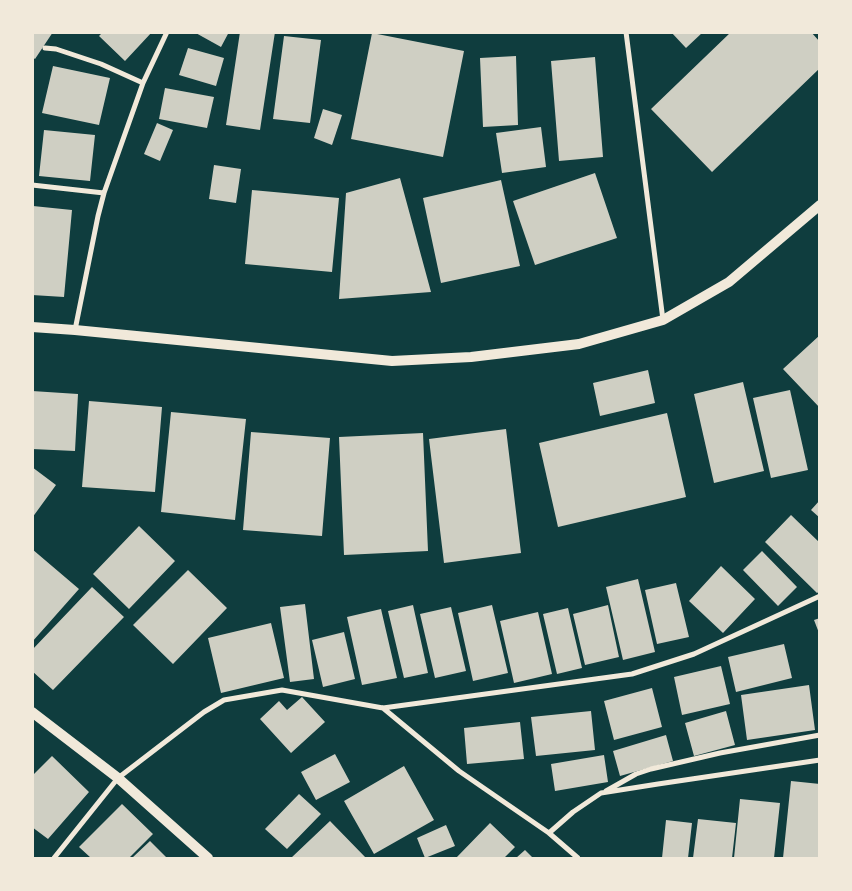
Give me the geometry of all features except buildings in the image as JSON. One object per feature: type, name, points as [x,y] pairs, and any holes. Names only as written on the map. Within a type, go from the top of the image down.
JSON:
[{"type":"main road","points":[[32,327],[392,361],[471,357],[579,344],[663,320],[729,282],[820,205]]},
{"type":"main road","points":[[32,712],[118,778],[208,858]]},
{"type":"street","points":[[75,330],[104,192],[142,83],[168,32]]},
{"type":"street","points":[[626,32],[663,320]]},
{"type":"street","points":[[46,48],[56,49],[101,64],[142,83]]},
{"type":"street","points":[[32,185],[104,192]]},
{"type":"street","points":[[54,858],[118,778],[204,712],[224,700],[282,690],[383,708],[632,674],[694,654],[820,596]]},
{"type":"street","points":[[383,708],[459,771],[549,833],[578,858]]},
{"type":"street","points":[[549,833],[573,812],[601,793],[636,774],[720,753],[820,735]]},
{"type":"street","points":[[601,793],[820,760]]}]
